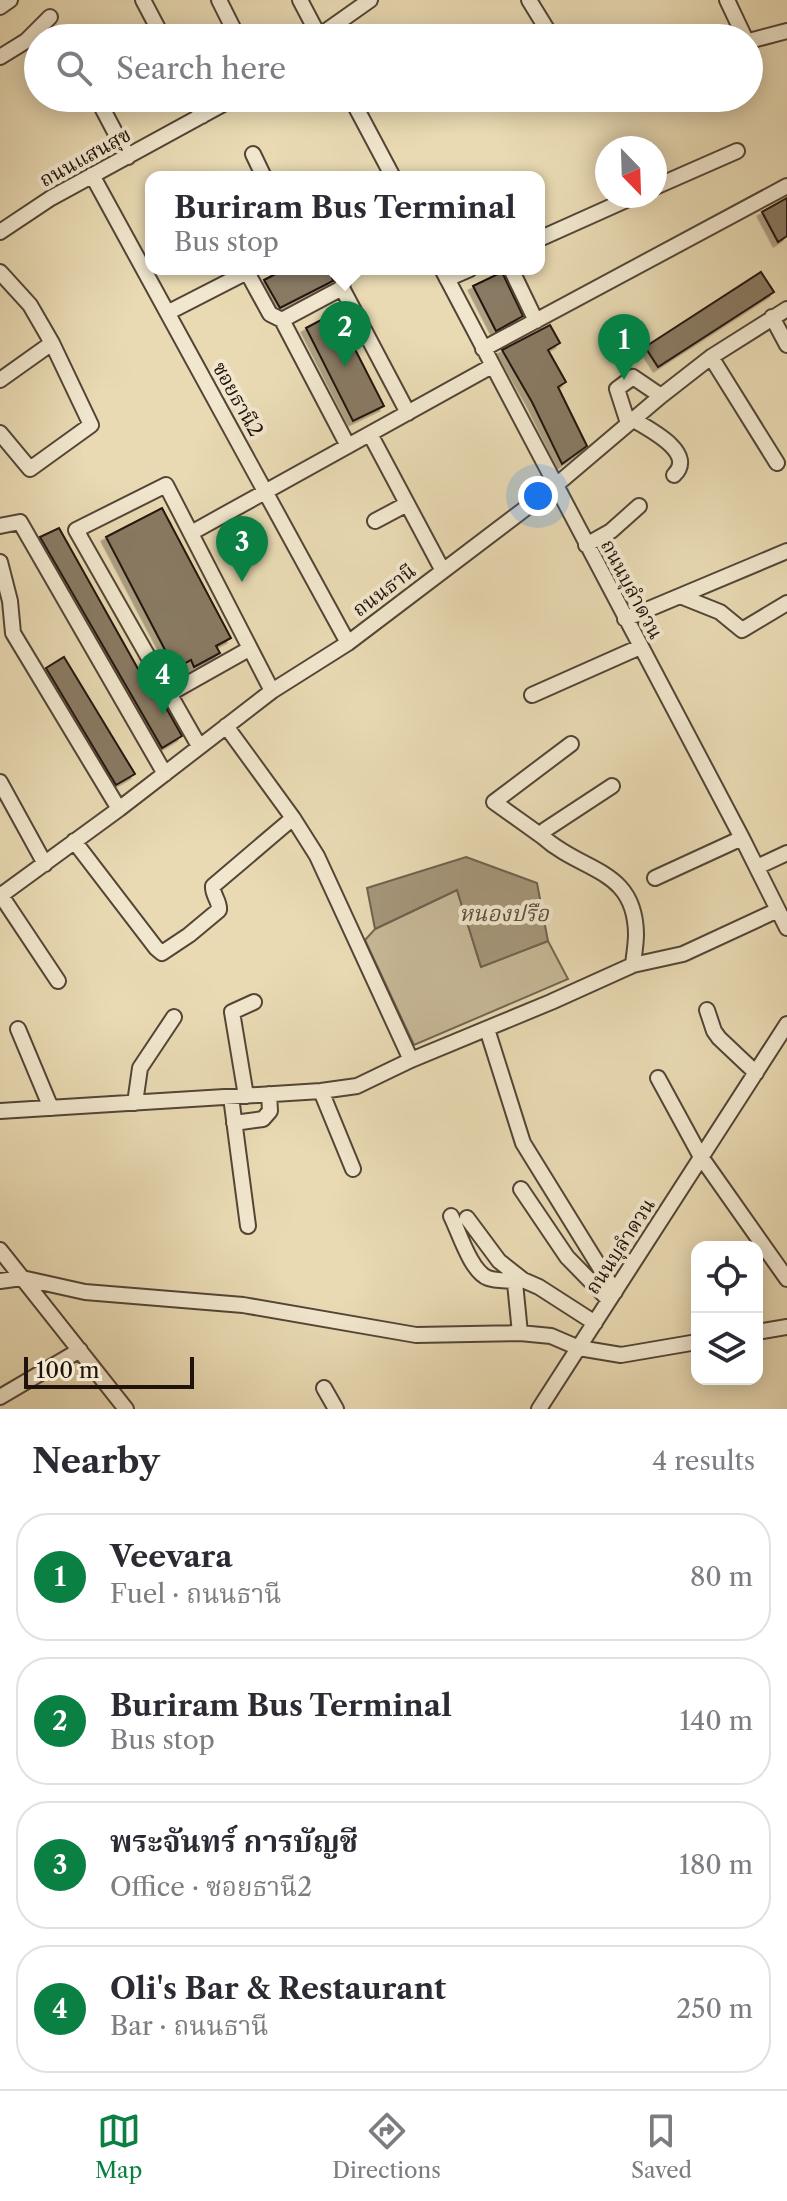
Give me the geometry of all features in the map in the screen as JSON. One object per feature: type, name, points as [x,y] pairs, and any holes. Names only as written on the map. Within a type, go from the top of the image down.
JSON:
[{"type":"street","points":[[0,7],[10,0]]},
{"type":"street","points":[[143,0],[156,24]]},
{"type":"street","points":[[219,0],[231,24]]},
{"type":"street","points":[[300,0],[312,24]]},
{"type":"street","points":[[337,24],[370,0]]},
{"type":"street","points":[[529,0],[544,24]]},
{"type":"street","points":[[727,0],[739,24]]},
{"type":"street","points":[[43,24],[50,17]]},
{"type":"street","points":[[763,36],[787,31]]},
{"type":"street","points":[[0,57],[24,42]]},
{"type":"street","points":[[104,112],[128,157]]},
{"type":"street","points":[[200,112],[202,116]]},
{"type":"street","name":"ถนนแสนสุข","points":[[0,232],[51,198],[209,112]]},
{"type":"street","points":[[358,112],[390,171]]},
{"type":"street","points":[[667,182],[737,151]]},
{"type":"street","points":[[253,154],[261,171]]},
{"type":"street","name":"ซอยธานี2","points":[[92,175],[145,269]]},
{"type":"street","points":[[483,349],[787,186]]},
{"type":"street","points":[[545,236],[608,208]]},
{"type":"street","points":[[0,272],[30,305],[91,425],[30,469],[0,433]]},
{"type":"street","name":"ซอยธานี2","points":[[148,275],[348,643]]},
{"type":"street","points":[[169,312],[240,275]]},
{"type":"street","points":[[252,275],[270,314],[282,320],[348,446]]},
{"type":"street","points":[[343,275],[342,288],[408,413]]},
{"type":"street","name":"ถนนบุลำดวน","points":[[445,275],[787,928]]},
{"type":"street","points":[[514,275],[536,321]]},
{"type":"street","points":[[282,320],[342,288]]},
{"type":"street","name":"ถนนธานี","points":[[0,895],[119,809],[272,691],[348,643],[555,486],[711,357],[787,309]]},
{"type":"street","points":[[772,317],[787,345]]},
{"type":"street","points":[[0,380],[52,343]]},
{"type":"street","points":[[711,357],[777,463]]},
{"type":"street","points":[[191,533],[492,366]]},
{"type":"street","points":[[661,396],[633,377],[617,389],[630,421],[654,432],[676,452],[681,463],[674,475]]},
{"type":"street","points":[[370,434],[443,571]]},
{"type":"street","points":[[199,746],[76,530],[166,485],[272,691]]},
{"type":"street","points":[[375,521],[407,504]]},
{"type":"street","points":[[586,545],[611,531],[639,506]]},
{"type":"street","points":[[0,526],[20,522],[165,774]]},
{"type":"street","points":[[625,619],[787,551]]},
{"type":"street","points":[[0,562],[10,601],[13,633],[119,809]]},
{"type":"street","points":[[680,596],[720,612],[742,630],[787,603]]},
{"type":"street","points":[[532,695],[640,647]]},
{"type":"street","points":[[169,694],[249,649]]},
{"type":"street","points":[[226,726],[317,856],[411,1060]]},
{"type":"street","points":[[571,744],[494,802],[558,851],[611,877],[624,890],[632,903],[636,933],[633,965]]},
{"type":"street","points":[[0,782],[45,864]]},
{"type":"street","points":[[543,837],[545,830],[612,786]]},
{"type":"street","points":[[74,841],[162,953],[219,910],[213,886],[293,818]]},
{"type":"street","points":[[655,878],[742,838]]},
{"type":"street","points":[[757,867],[787,853]]},
{"type":"street","points":[[0,895],[58,981]]},
{"type":"street","points":[[0,1111],[321,1091],[357,1086],[633,965],[683,954],[778,910]]},
{"type":"street","points":[[248,1226],[234,1123],[239,1096],[232,1012],[254,1002]]},
{"type":"street","points":[[707,1010],[719,1038],[756,1073]]},
{"type":"street","points":[[135,1103],[140,1068],[174,1017]]},
{"type":"street","name":"ถนนบุลำดวน","points":[[539,1409],[787,1024]]},
{"type":"street","points":[[18,1029],[51,1108]]},
{"type":"street","points":[[487,1029],[523,1143],[612,1296]]},
{"type":"street","points":[[658,1078],[701,1157],[787,1279]]},
{"type":"street","points":[[321,1091],[353,1169]]},
{"type":"street","points":[[234,1123],[263,1119],[270,1111],[269,1094]]},
{"type":"street","points":[[521,1189],[567,1257],[612,1296]]},
{"type":"street","points":[[451,1216],[474,1265],[482,1275],[490,1279],[514,1277]]},
{"type":"street","points":[[467,1218],[514,1277],[595,1323]]},
{"type":"street","points":[[0,1250],[126,1409]]},
{"type":"street","points":[[514,1277],[520,1333]]},
{"type":"street","points":[[0,1281],[22,1278],[85,1292],[243,1305],[416,1335],[520,1333],[551,1336],[579,1348],[621,1355],[691,1343]]},
{"type":"street","points":[[763,1331],[787,1327]]},
{"type":"street","points":[[0,1397],[80,1350]]},
{"type":"street","points":[[324,1388],[336,1409]]},
{"type":"shaded area","points":[[457,890],[481,967],[548,941],[568,979],[414,1045],[365,940],[375,929]]},
{"type":"water","name":"หนองปรือ","points":[[466,857],[537,883],[548,941],[481,967],[457,890],[375,929],[367,888]]},
{"type":"building","points":[[787,198],[787,236],[778,242],[762,212]]},
{"type":"building","points":[[761,272],[774,292],[658,367],[645,347]]},
{"type":"building","points":[[274,275],[332,275],[333,281],[280,308],[264,280]]},
{"type":"building","points":[[496,275],[503,275],[523,316],[496,331],[473,286]]},
{"type":"building","points":[[336,312],[384,406],[353,421],[306,328]]},
{"type":"building","points":[[550,325],[560,343],[548,350],[566,382],[558,387],[587,446],[562,464],[502,350]]},
{"type":"building","points":[[162,508],[231,638],[216,646],[220,653],[194,667],[191,660],[175,669],[106,537]]},
{"type":"building","points":[[59,528],[151,692],[156,690],[182,736],[162,748],[40,537]]},
{"type":"building","points":[[64,657],[135,774],[116,785],[46,668]]},
{"type":"place","name":"Buriram Bus Terminal","points":[[345,367]]},
{"type":"place","name":"Veevara","points":[[624,380]]},
{"type":"place","name":"พระจันทร์ การบัญชี","points":[[242,582]]},
{"type":"place","name":"Oli's Bar & Restaurant","points":[[163,715]]}]
